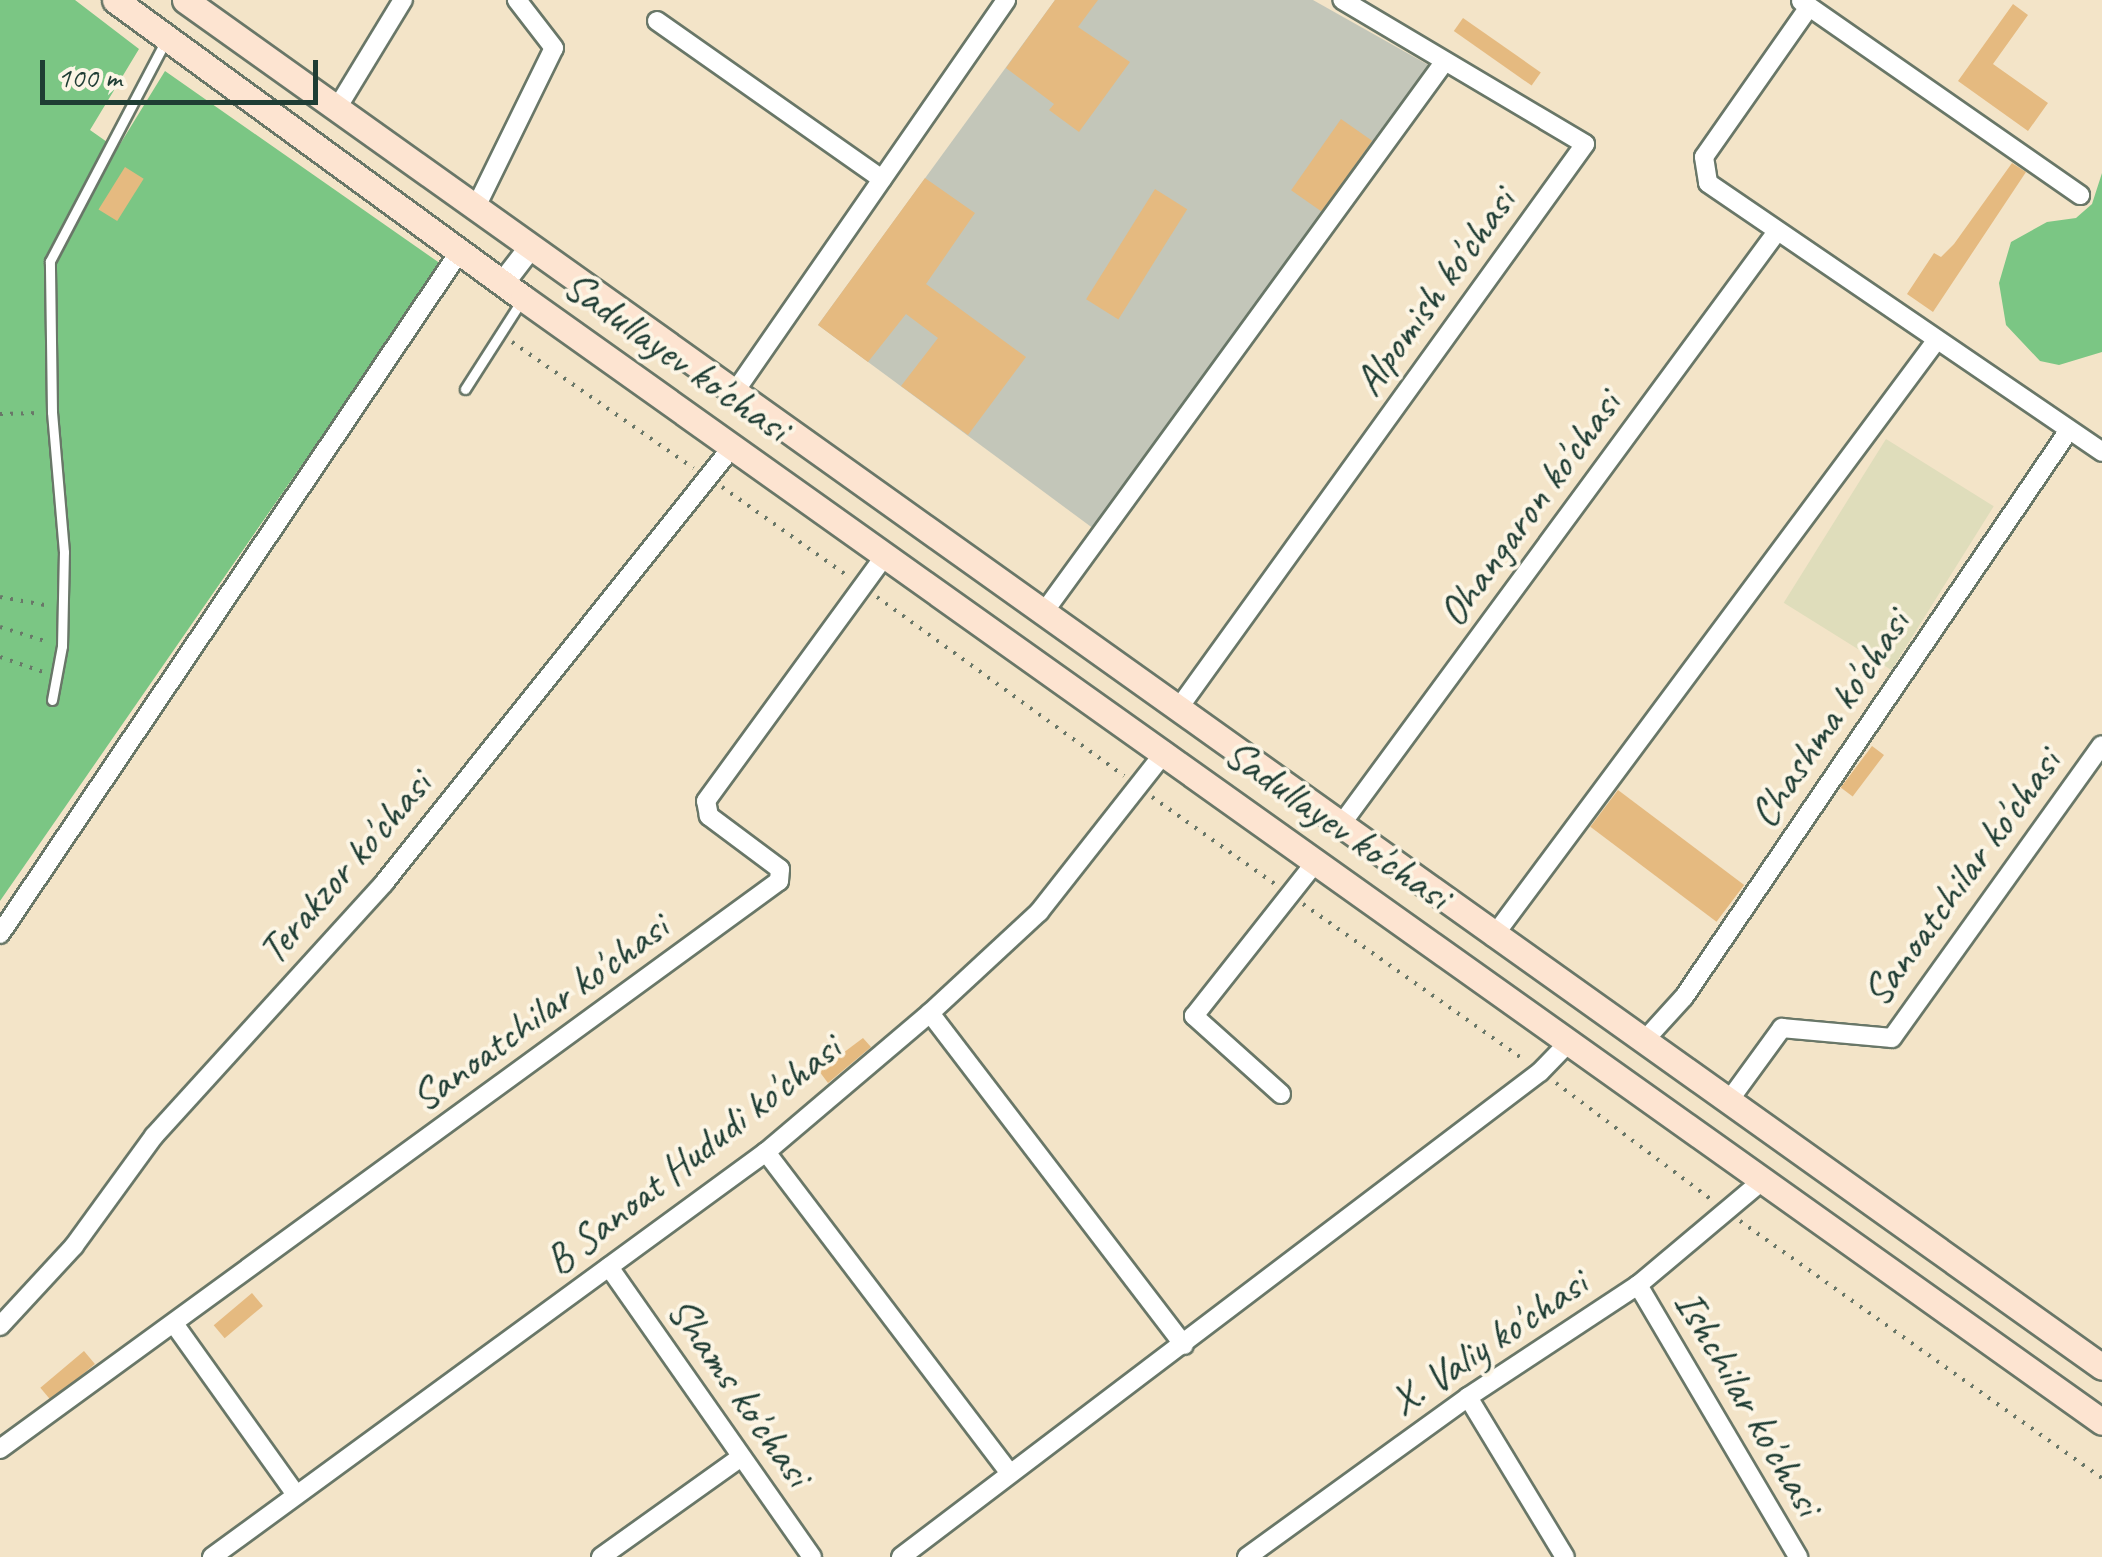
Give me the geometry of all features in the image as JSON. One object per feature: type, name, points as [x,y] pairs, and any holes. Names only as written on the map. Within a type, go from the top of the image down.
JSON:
[{"type":"main road","name":"Sadullayev ko'chasi","points":[[115,0],[513,291],[2102,1422]]},
{"type":"main road","name":"Sadullayev ko'chasi","points":[[185,0],[1493,937],[2102,1367]]},
{"type":"street","points":[[336,110],[403,0]]},
{"type":"street","points":[[475,208],[554,48],[517,0]]},
{"type":"street","points":[[734,393],[1006,0]]},
{"type":"street","name":"Alpomish ko'chasi","points":[[1178,709],[1585,144],[1342,0]]},
{"type":"street","points":[[2080,195],[1804,4],[1704,156],[1708,184],[2102,452]]},
{"type":"street","points":[[657,21],[882,179]]},
{"type":"street","points":[[1044,612],[1445,61]]},
{"type":"street","name":"Ohangaron ko'chasi","points":[[1340,826],[1776,233]]},
{"type":"street","points":[[513,291],[530,248]]},
{"type":"street","points":[[0,934],[460,252]]},
{"type":"street","points":[[1493,937],[1936,341]]},
{"type":"street","name":"Chashma ko'chasi","points":[[1643,1042],[1684,997],[2069,430]]},
{"type":"street","name":"Terakzor ko'chasi","points":[[0,1326],[74,1246],[154,1136],[384,882],[733,446]]},
{"type":"street","name":"Sanoatchilar ko'chasi","points":[[0,1450],[778,881],[780,869],[709,816],[706,801],[886,554]]},
{"type":"street","name":"Sanoatchilar ko'chasi","points":[[1728,1102],[1782,1028],[1892,1038],[2102,745]]},
{"type":"street","name":"B Sanoat Hududi ko'chasi","points":[[212,1557],[295,1492],[766,1152],[930,1012],[1039,912],[1165,752]]},
{"type":"street","points":[[1281,1094],[1194,1016],[1316,860]]},
{"type":"street","points":[[930,1012],[1184,1345]]},
{"type":"street","points":[[901,1557],[1524,1084],[1570,1041]]},
{"type":"street","points":[[766,1152],[1009,1472]]},
{"type":"street","name":"X. Valiy ko'chasi","points":[[1248,1557],[1468,1397],[1638,1285],[1764,1180]]},
{"type":"street","name":"Shams ko'chasi","points":[[609,1267],[812,1557]]},
{"type":"street","name":"Ishchilar ko'chasi","points":[[1638,1285],[1798,1557]]},
{"type":"street","points":[[175,1325],[295,1492]]},
{"type":"street","points":[[1468,1397],[1565,1557]]},
{"type":"street","points":[[601,1557],[740,1458]]},
{"type":"street","points":[[232,1541],[244,1557]]},
{"type":"lane","points":[[52,700],[62,646],[64,552],[52,412],[50,262],[167,38]]},
{"type":"lane","points":[[465,389],[513,291]]},
{"type":"path","points":[[0,414],[52,412]]},
{"type":"path","points":[[0,597],[63,608]]},
{"type":"path","points":[[0,628],[62,646]]},
{"type":"path","points":[[0,657],[56,676]]},
{"type":"shaded area","points":[[1055,0],[1313,0],[1432,67],[1094,529],[818,325]]},
{"type":"shaded area","points":[[1886,439],[1994,506],[1891,670],[1784,603]]},
{"type":"green space","points":[[0,0],[75,0],[139,49],[90,130],[117,149],[165,71],[441,264],[0,901]]},
{"type":"green space","points":[[2102,173],[2102,352],[2059,365],[2040,361],[2006,325],[1999,283],[2011,242],[2047,222],[2076,218],[2092,204]]},
{"type":"building","points":[[1055,0],[1098,0],[1078,27],[1130,62],[1079,132],[1049,110],[1054,104],[1006,68]]},
{"type":"building","points":[[2013,4],[2028,15],[1993,64],[2048,103],[2028,131],[1958,81]]},
{"type":"building","points":[[1463,18],[1541,72],[1532,86],[1454,31]]},
{"type":"building","points":[[1341,119],[1372,141],[1322,212],[1291,190]]},
{"type":"building","points":[[2012,163],[2026,172],[1933,312],[1907,294],[1934,253],[1941,257],[1954,244]]},
{"type":"building","points":[[125,167],[144,179],[117,221],[99,209]]},
{"type":"building","points":[[925,178],[975,213],[926,284],[1026,357],[968,435],[901,386],[938,338],[906,314],[868,362],[818,325]]},
{"type":"building","points":[[1155,189],[1187,209],[1118,319],[1086,299]]},
{"type":"building","points":[[1872,746],[1884,755],[1853,797],[1841,788]]},
{"type":"building","points":[[1618,790],[1744,885],[1717,922],[1590,827]]},
{"type":"building","points":[[863,1038],[871,1047],[828,1083],[819,1071]]},
{"type":"building","points":[[252,1293],[263,1306],[225,1338],[214,1325]]},
{"type":"building","points":[[84,1351],[95,1364],[51,1401],[40,1388]]}]
